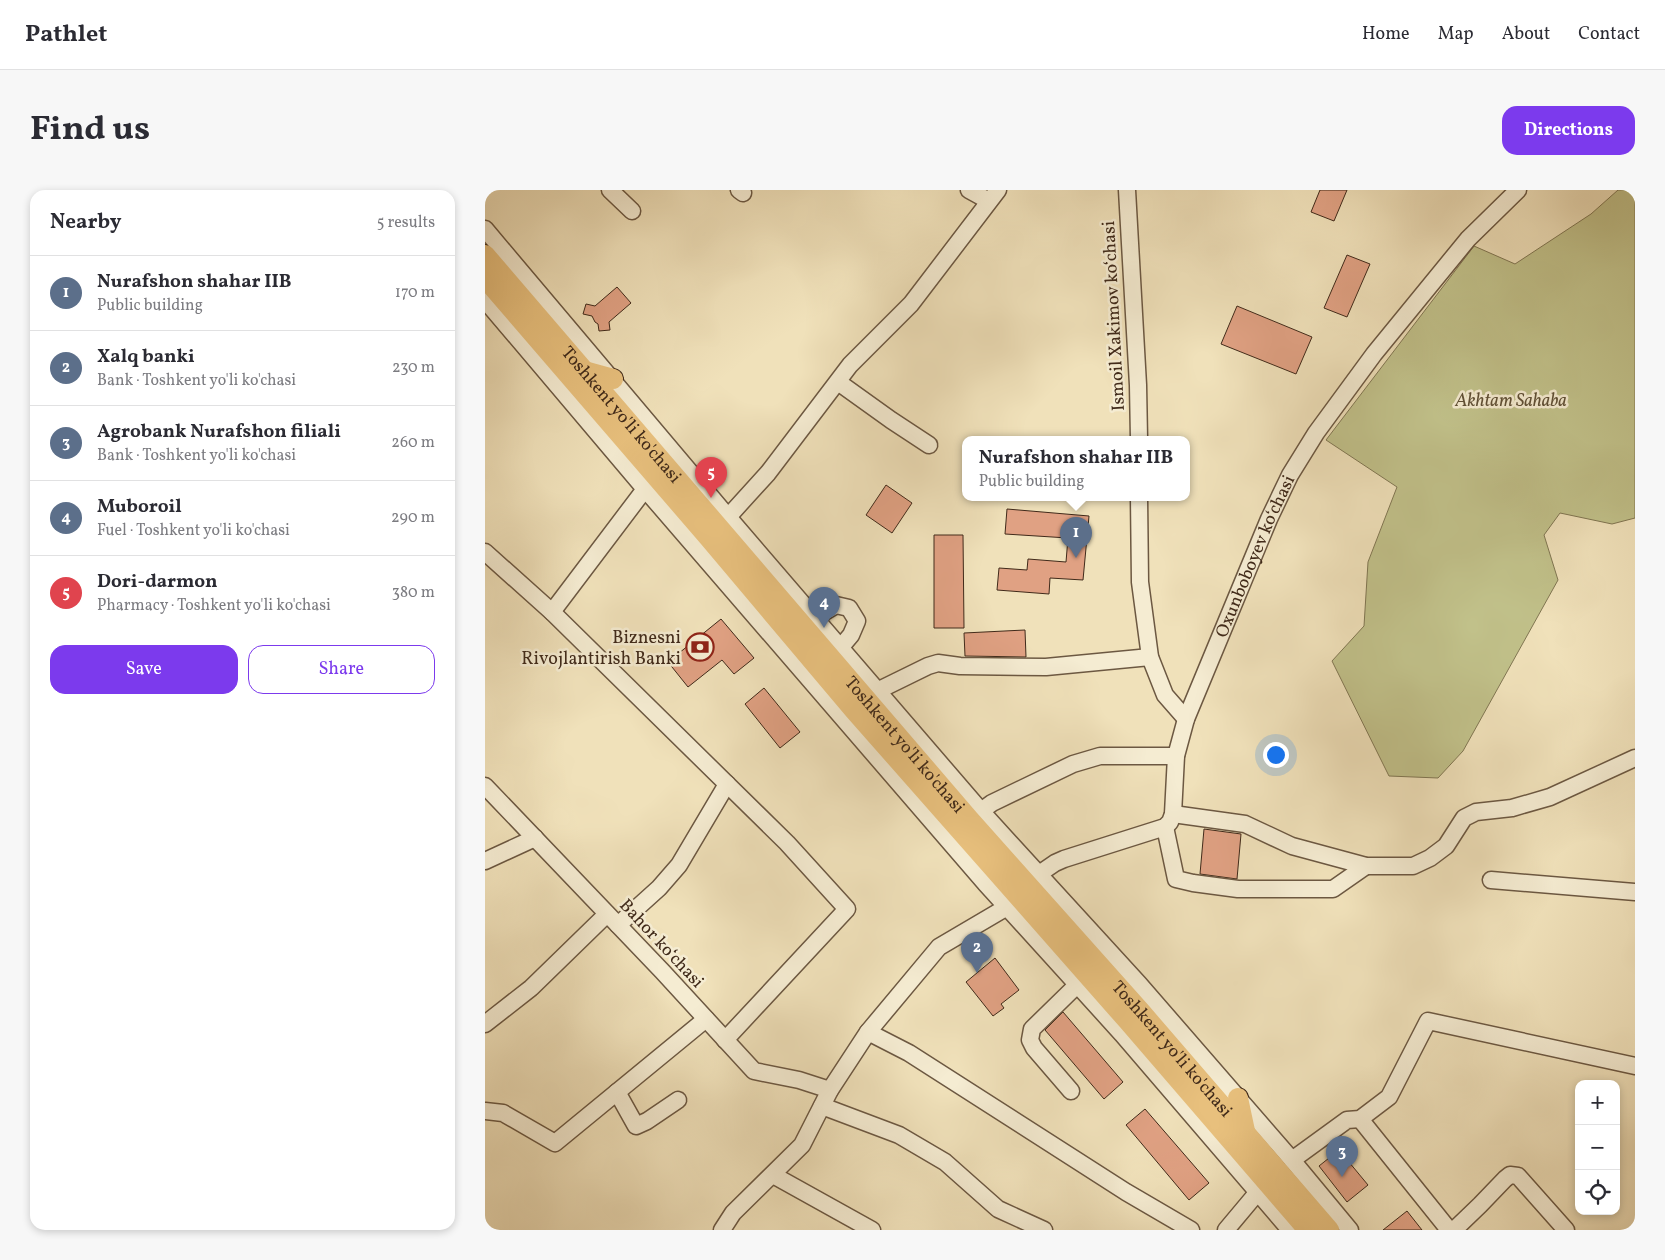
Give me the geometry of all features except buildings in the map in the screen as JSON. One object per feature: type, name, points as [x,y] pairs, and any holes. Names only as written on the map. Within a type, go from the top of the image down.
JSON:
[{"type":"main road","name":"Toshkent yo'li ko'chasi","points":[[485,255],[577,375],[849,715],[1023,891],[1246,1132],[1329,1230]]},
{"type":"main road","name":"Toshkent yo'li ko'chasi","points":[[485,278],[577,375],[969,819],[1023,891],[1127,1020],[1308,1230]]},
{"type":"main road","points":[[549,375],[577,375],[613,379]]},
{"type":"main road","points":[[1238,1098],[1246,1132]]},
{"type":"main road","points":[[1221,1128],[1226,1155]]},
{"type":"street","points":[[610,190],[633,211]]},
{"type":"street","points":[[728,517],[768,473],[850,365],[911,304],[994,195],[969,190]]},
{"type":"street","name":"Ismoil Xakimov ko‘chasi","points":[[1127,190],[1138,385],[1139,436]]},
{"type":"street","name":"Oxunboboyev ko‘chasi","points":[[1366,866],[1333,889],[1238,889],[1176,879],[1169,821],[1176,756],[1186,719],[1269,519],[1290,475],[1315,433],[1374,354],[1468,239],[1517,190]]},
{"type":"street","points":[[485,229],[728,517],[981,811],[1023,891],[1077,985],[1290,1230]]},
{"type":"street","points":[[485,300],[645,489],[849,715]]},
{"type":"street","points":[[838,382],[929,445]]},
{"type":"street","points":[[552,612],[645,489]]},
{"type":"street","points":[[1139,501],[1140,582],[1150,657],[1165,695],[1186,719]]},
{"type":"street","points":[[485,552],[552,612],[787,843],[847,909],[725,1040]]},
{"type":"street","points":[[815,618],[836,605],[849,608],[857,621],[851,635],[840,648]]},
{"type":"street","points":[[877,691],[938,663],[960,666],[1045,667],[1150,657]]},
{"type":"street","points":[[981,811],[992,803],[1073,764],[1100,756],[1176,756]]},
{"type":"street","points":[[722,1230],[733,1213],[802,1146],[830,1090],[868,1032],[939,947],[1023,891],[1055,863],[1169,821],[1245,824],[1291,846],[1366,866],[1413,866],[1430,858],[1446,846],[1464,818],[1476,812],[1512,808],[1550,797],[1635,758]]},
{"type":"street","points":[[485,1024],[531,988],[612,919],[659,888],[679,865],[727,784]]},
{"type":"street","name":"Bahor ko‘chasi","points":[[485,786],[753,1071],[799,1080],[830,1090]]},
{"type":"street","points":[[485,861],[535,838]]},
{"type":"street","points":[[1491,880],[1635,892]]},
{"type":"street","points":[[1023,891],[1238,1098],[1351,1230]]},
{"type":"street","points":[[1071,1091],[1034,1048],[1030,1040],[1032,1029],[1077,985]]},
{"type":"street","points":[[485,1111],[503,1113],[555,1143],[706,1019]]},
{"type":"street","points":[[1292,1160],[1347,1120],[1360,1119],[1389,1097],[1428,1021],[1635,1066]]},
{"type":"street","points":[[868,1032],[909,1053],[1126,1192],[1191,1230]]},
{"type":"street","points":[[617,1092],[636,1126],[647,1121],[678,1100]]},
{"type":"street","points":[[822,1106],[899,1134],[945,1162],[998,1209],[1044,1230]]},
{"type":"street","points":[[1360,1119],[1449,1230]]},
{"type":"street","points":[[773,1174],[873,1230]]},
{"type":"street","points":[[1454,1230],[1505,1179],[1514,1174],[1518,1176],[1566,1230]]},
{"type":"street","points":[[1226,1230],[1257,1193]]},
{"type":"green space","name":"Akhtam Sahaba","points":[[1618,190],[1635,190],[1635,518],[1612,524],[1560,513],[1544,535],[1558,580],[1463,751],[1438,778],[1389,776],[1332,661],[1364,626],[1368,562],[1397,487],[1326,440],[1474,246],[1515,264],[1591,214]]},
{"type":"place","name":"Dori-darmon","points":[[711,498]]},
{"type":"place","name":"Nurafshon shahar IIB","points":[[1076,558]]},
{"type":"place","name":"Muboroil","points":[[824,628]]},
{"type":"place","name":"Biznesni Rivojlantirish Banki","points":[[700,647]]},
{"type":"place","name":"Xalq banki","points":[[977,973]]},
{"type":"place","name":"Agrobank Nurafshon filiali","points":[[1342,1177]]}]
